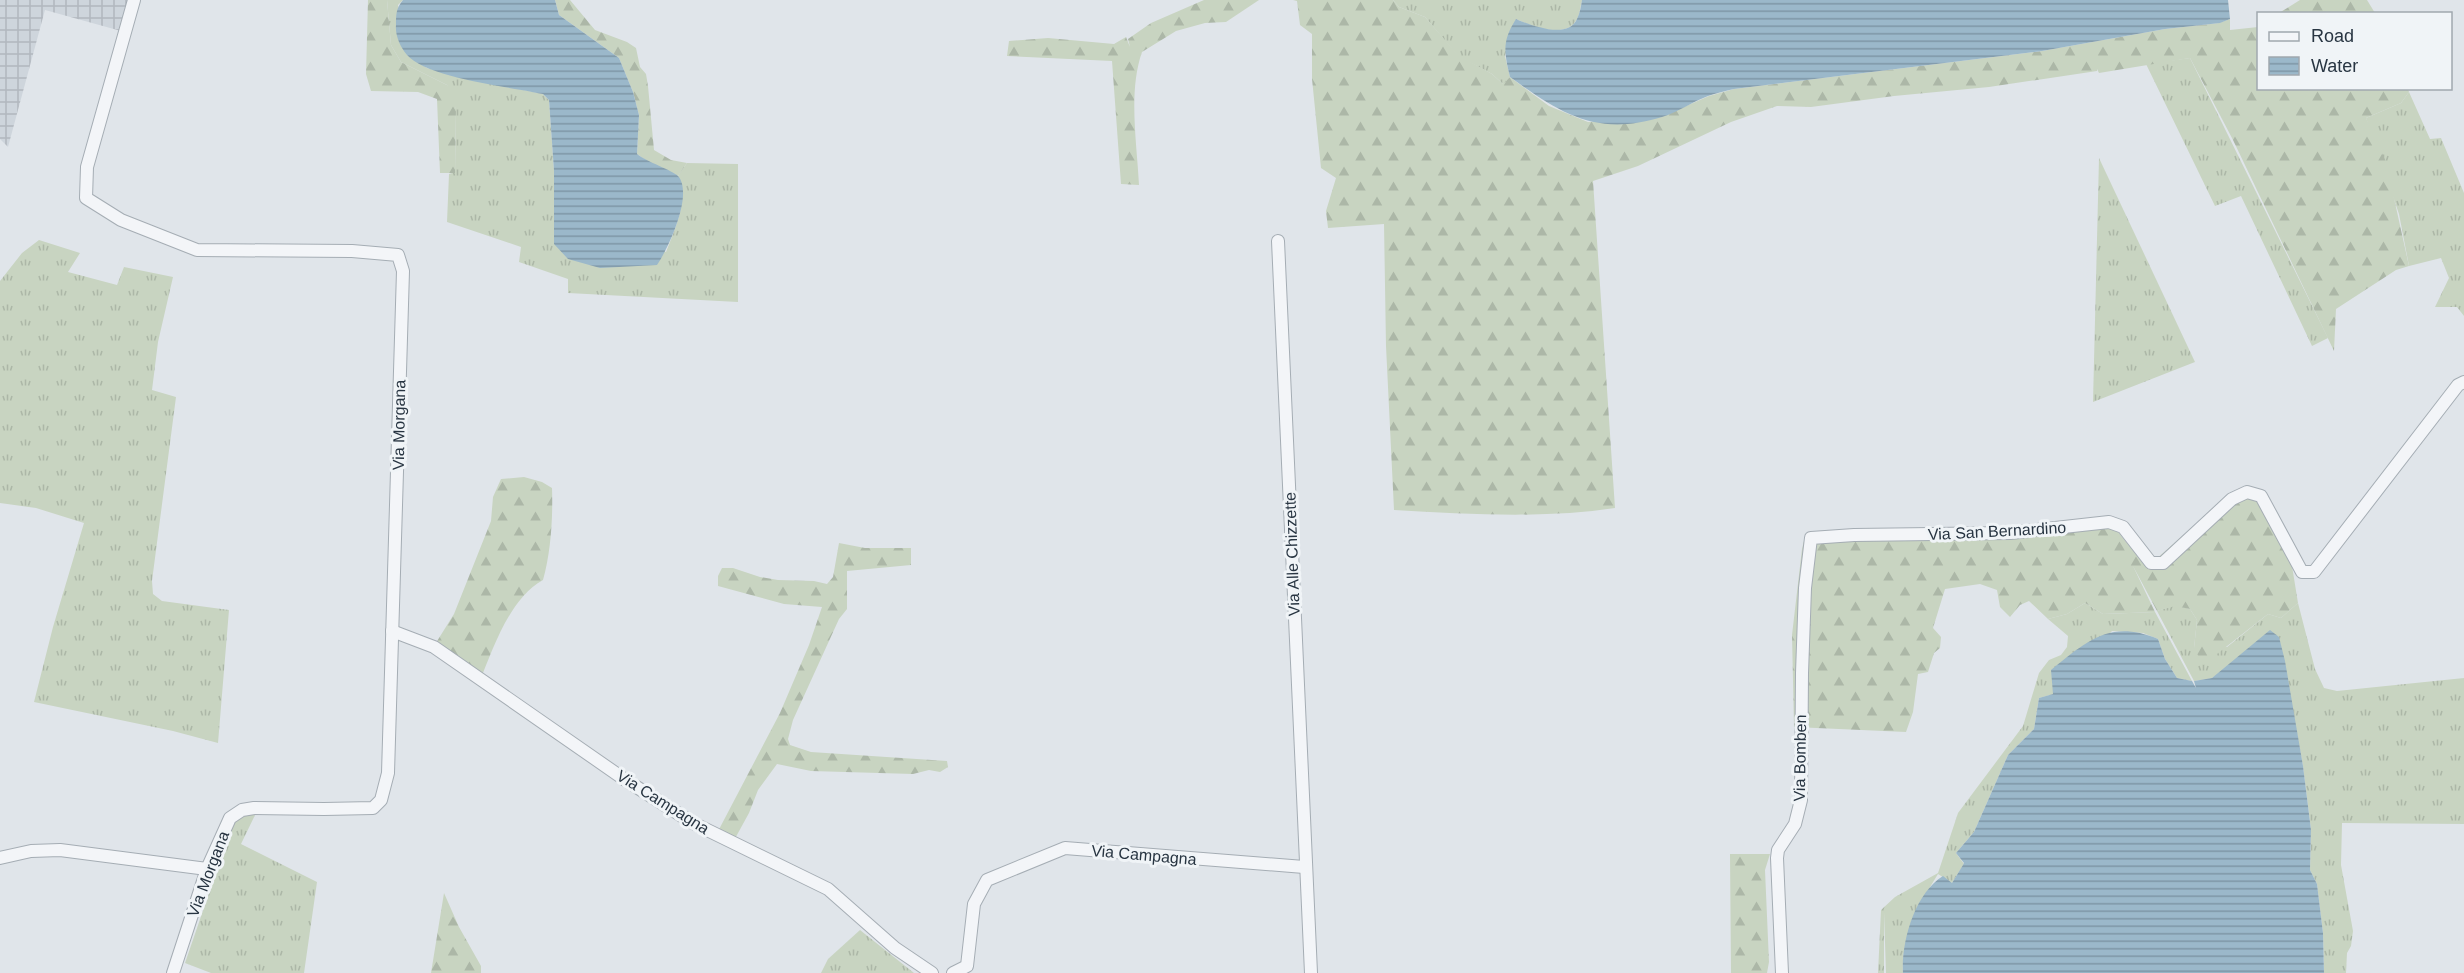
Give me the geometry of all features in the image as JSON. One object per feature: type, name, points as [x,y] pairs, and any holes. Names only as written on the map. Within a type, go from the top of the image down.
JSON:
[{"type":"street","name":"Via Morgana","points":[[134,0],[87,167],[86,198],[121,220],[197,250],[352,251],[398,255],[403,271],[388,773],[381,800],[373,808],[324,810],[254,808],[242,810],[230,818],[207,869],[173,973]]},
{"type":"street","name":"Via Alle Chizzette","points":[[1278,241],[1304,867],[1311,973]]},
{"type":"street","name":"Via San Bernardino","points":[[1811,538],[1854,535],[2010,533],[2109,522],[2123,527],[2151,563],[2163,563],[2232,499],[2247,492],[2261,496],[2302,572],[2314,572],[2458,385],[2464,382]]},
{"type":"street","name":"Via Bomben","points":[[1782,973],[1777,858],[1779,850],[1795,824],[1801,800],[1805,588],[1811,538]]},
{"type":"street","name":"Via Campagna","points":[[392,631],[434,647],[624,779],[693,823],[828,889],[895,948],[932,973]]},
{"type":"street","name":"Via Campagna","points":[[953,973],[967,966],[974,904],[987,880],[1065,848],[1304,867]]},
{"type":"street","points":[[0,858],[31,851],[60,850],[207,869]]},
{"type":"shaded area","points":[[0,0],[128,0],[121,31],[45,10],[8,147],[0,139]]},
{"type":"green space","points":[[368,0],[387,0],[391,45],[401,62],[447,85],[453,93],[456,109],[455,173],[440,173],[437,99],[418,92],[371,91],[366,74]]},
{"type":"green space","points":[[387,0],[403,0],[398,5],[407,55],[427,68],[543,94],[549,100],[554,211],[666,252],[680,214],[682,195],[678,176],[687,163],[738,164],[738,302],[568,293],[568,279],[519,262],[521,247],[447,222],[449,174],[455,172],[456,109],[447,85],[401,62],[391,45]]},
{"type":"green space","points":[[555,0],[570,0],[595,30],[627,42],[636,48],[640,67],[646,74],[654,150],[671,160],[687,163],[678,176],[637,154],[639,115],[633,92],[619,58],[559,15]]},
{"type":"green space","points":[[1204,0],[1259,0],[1226,22],[1205,23],[1176,31],[1142,52],[1134,101],[1139,185],[1121,184],[1112,61],[1007,56],[1009,41],[1048,38],[1114,44],[1126,37],[1130,47],[1128,39],[1151,23]]},
{"type":"green space","points":[[1293,0],[1393,0],[1399,7],[1425,17],[1458,55],[1492,74],[1503,84],[1510,77],[1549,106],[1588,122],[1663,116],[1709,96],[1734,89],[2042,51],[2165,29],[2219,23],[2230,19],[2230,30],[2257,27],[2257,90],[2408,90],[2401,103],[2366,118],[2386,162],[2409,266],[2396,270],[2336,309],[2334,351],[2233,140],[2190,58],[2099,73],[2097,69],[2097,71],[1989,87],[1811,107],[1777,106],[1731,122],[1638,166],[1593,181],[1615,508],[1533,515],[1394,510],[1386,346],[1384,224],[1328,228],[1326,211],[1336,178],[1321,168],[1312,79],[1312,34],[1300,25],[1297,1]]},
{"type":"green space","points":[[1393,0],[1582,1],[1577,19],[1565,29],[1548,30],[1516,19],[1505,56],[1510,77],[1504,85],[1492,74],[1458,56],[1425,17],[1399,7]]},
{"type":"green space","points":[[2300,0],[2367,0],[2374,12],[2281,12]]},
{"type":"green space","points":[[2190,58],[2328,338],[2312,346],[2241,196],[2215,206],[2146,64]]},
{"type":"green space","points":[[2409,92],[2430,139],[2441,138],[2464,193],[2464,316],[2457,307],[2435,307],[2449,278],[2441,258],[2409,266],[2399,214],[2366,118],[2401,103]]},
{"type":"green space","points":[[2099,158],[2195,362],[2093,402]]},
{"type":"green space","points":[[39,240],[80,253],[68,272],[117,285],[124,267],[173,277],[158,342],[152,390],[176,397],[152,581],[153,594],[162,601],[229,610],[218,743],[173,731],[34,702],[53,627],[84,523],[36,508],[0,503],[0,281],[22,253]]},
{"type":"green space","points":[[524,477],[542,482],[552,488],[551,534],[546,569],[543,580],[531,588],[512,612],[496,640],[479,683],[428,651],[434,646],[454,614],[491,521],[493,497],[501,479]]},
{"type":"green space","points":[[2244,490],[2254,495],[2292,566],[2298,603],[2281,618],[2268,614],[2203,665],[2194,648],[2197,620],[2190,609],[2175,606],[2157,611],[2133,566],[2155,612],[2103,614],[2085,603],[2067,614],[2048,619],[2029,601],[2020,605],[2010,617],[2000,607],[1997,590],[1980,584],[1945,589],[1933,628],[1941,637],[1940,648],[1934,653],[1928,672],[1918,674],[1913,712],[1906,732],[1794,727],[1792,635],[1802,549],[1808,537],[1975,531],[2110,522],[2139,558],[2154,561],[2232,492]]},
{"type":"green space","points":[[839,543],[865,548],[911,548],[911,565],[847,571],[847,609],[839,619],[793,720],[788,739],[790,745],[811,752],[947,761],[948,767],[940,772],[929,770],[913,774],[811,771],[777,764],[758,790],[749,813],[732,844],[715,837],[780,713],[809,645],[822,607],[784,604],[718,586],[718,576],[722,568],[733,568],[760,577],[827,584],[833,577]]},
{"type":"green space","points":[[2085,603],[2103,614],[2155,612],[2192,681],[2177,678],[2165,659],[2158,639],[2143,633],[2112,631],[2054,694],[2039,698],[2034,729],[2008,755],[1974,832],[1956,853],[1964,864],[1952,883],[1938,874],[1918,909],[1905,946],[1903,973],[1886,973],[1884,912],[1884,973],[1878,973],[1881,910],[1895,897],[1938,873],[1958,813],[2023,726],[2039,673],[2049,660],[2061,655],[2067,647],[2068,636],[2048,619],[2067,614]]},
{"type":"green space","points":[[2298,603],[2315,669],[2324,688],[2337,691],[2464,678],[2464,824],[2342,823],[2341,865],[2353,931],[2351,946],[2347,953],[2346,973],[2324,973],[2323,933],[2317,884],[2310,870],[2311,830],[2303,766],[2279,638],[2212,678],[2194,681],[2157,611],[2175,605],[2190,609],[2197,620],[2194,648],[2227,647],[2268,614],[2281,618]]},
{"type":"green space","points":[[257,811],[241,844],[317,882],[304,973],[211,973],[185,963],[232,826],[240,815]]},
{"type":"green space","points":[[1730,854],[1770,854],[1765,870],[1769,962],[1767,973],[1731,973]]},
{"type":"green space","points":[[444,893],[459,927],[481,966],[481,973],[431,973]]},
{"type":"green space","points":[[860,930],[914,973],[821,973],[828,959]]},
{"type":"water","points":[[403,0],[555,0],[559,15],[619,58],[633,92],[639,115],[637,154],[678,176],[682,184],[683,195],[678,221],[657,265],[600,268],[568,259],[554,244],[554,171],[549,100],[543,94],[450,76],[417,63],[404,52],[397,37],[396,15]]},
{"type":"water","points":[[1582,0],[2228,0],[2230,19],[2220,23],[2165,29],[2042,51],[1734,89],[1708,96],[1662,117],[1639,123],[1618,124],[1599,123],[1563,111],[1510,77],[1506,60],[1506,40],[1516,19],[1548,29],[1566,29],[1577,19]]},
{"type":"water","points":[[2270,630],[2279,637],[2285,661],[2303,766],[2311,830],[2310,870],[2317,884],[2323,933],[2324,973],[1903,973],[1907,933],[1918,906],[1933,884],[1943,876],[1952,883],[1963,865],[1964,863],[1956,853],[1974,832],[2008,755],[2034,729],[2039,698],[2053,694],[2051,670],[2088,642],[2113,632],[2126,631],[2158,639],[2165,659],[2177,678],[2192,681],[2196,688],[2194,681],[2212,678]]}]
